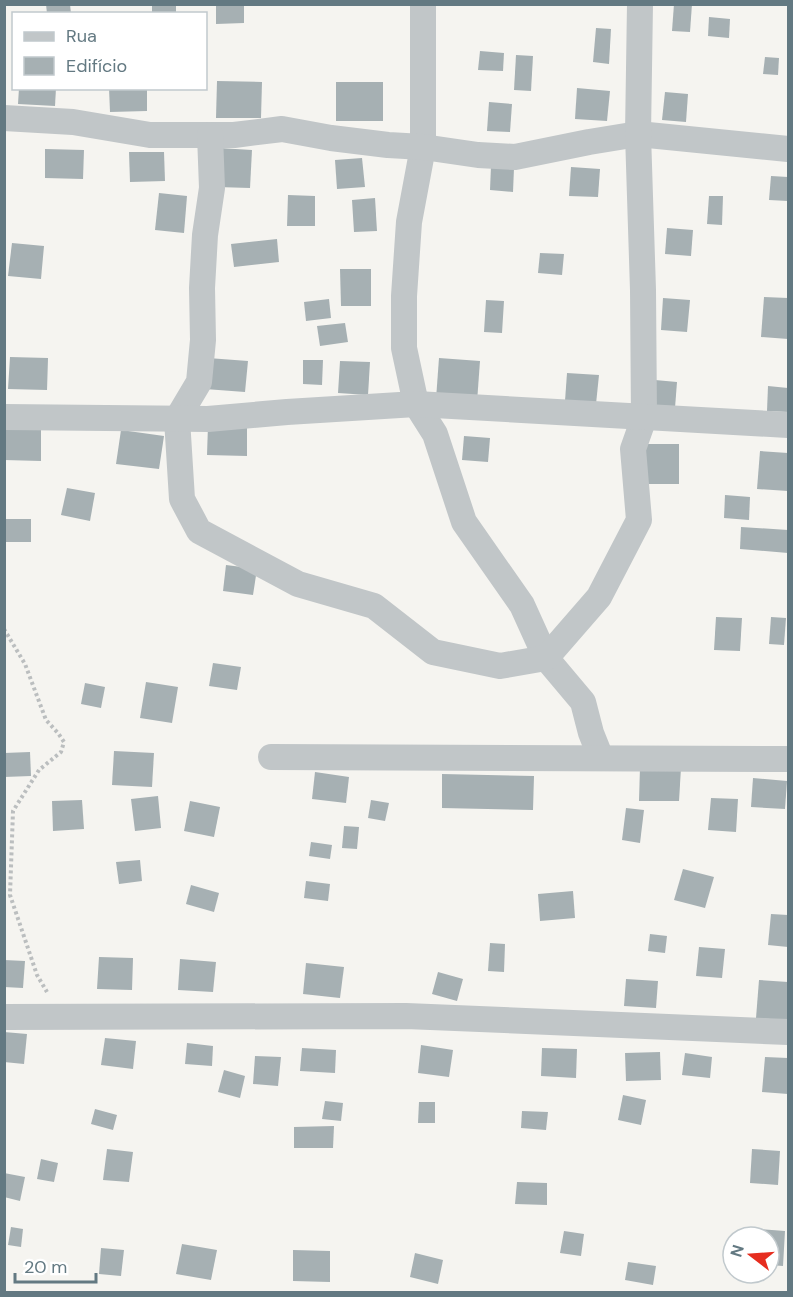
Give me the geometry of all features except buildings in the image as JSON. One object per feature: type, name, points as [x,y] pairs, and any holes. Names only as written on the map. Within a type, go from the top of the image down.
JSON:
[{"type":"street","points":[[423,4],[423,147],[409,222],[404,296],[404,348],[416,404],[435,434],[464,522],[522,604],[546,658],[583,702],[591,733],[602,758]]},
{"type":"street","points":[[210,135],[212,188],[205,235],[202,288],[203,340],[199,382],[177,419],[182,499],[200,531],[298,584],[374,606],[432,652],[500,666],[546,658],[599,597],[639,520],[633,449],[644,418],[639,134],[640,4]]},
{"type":"street","points":[[4,118],[73,122],[150,135],[234,135],[282,129],[331,138],[515,158],[639,134],[789,149]]},
{"type":"street","points":[[4,417],[208,419],[416,404],[789,425]]},
{"type":"street","points":[[271,757],[789,759]]},
{"type":"street","points":[[4,1017],[406,1016],[789,1032]]},
{"type":"path","points":[[4,629],[25,664],[46,720],[64,742],[61,752],[39,770],[13,811],[10,895],[37,975],[61,1016]]}]
